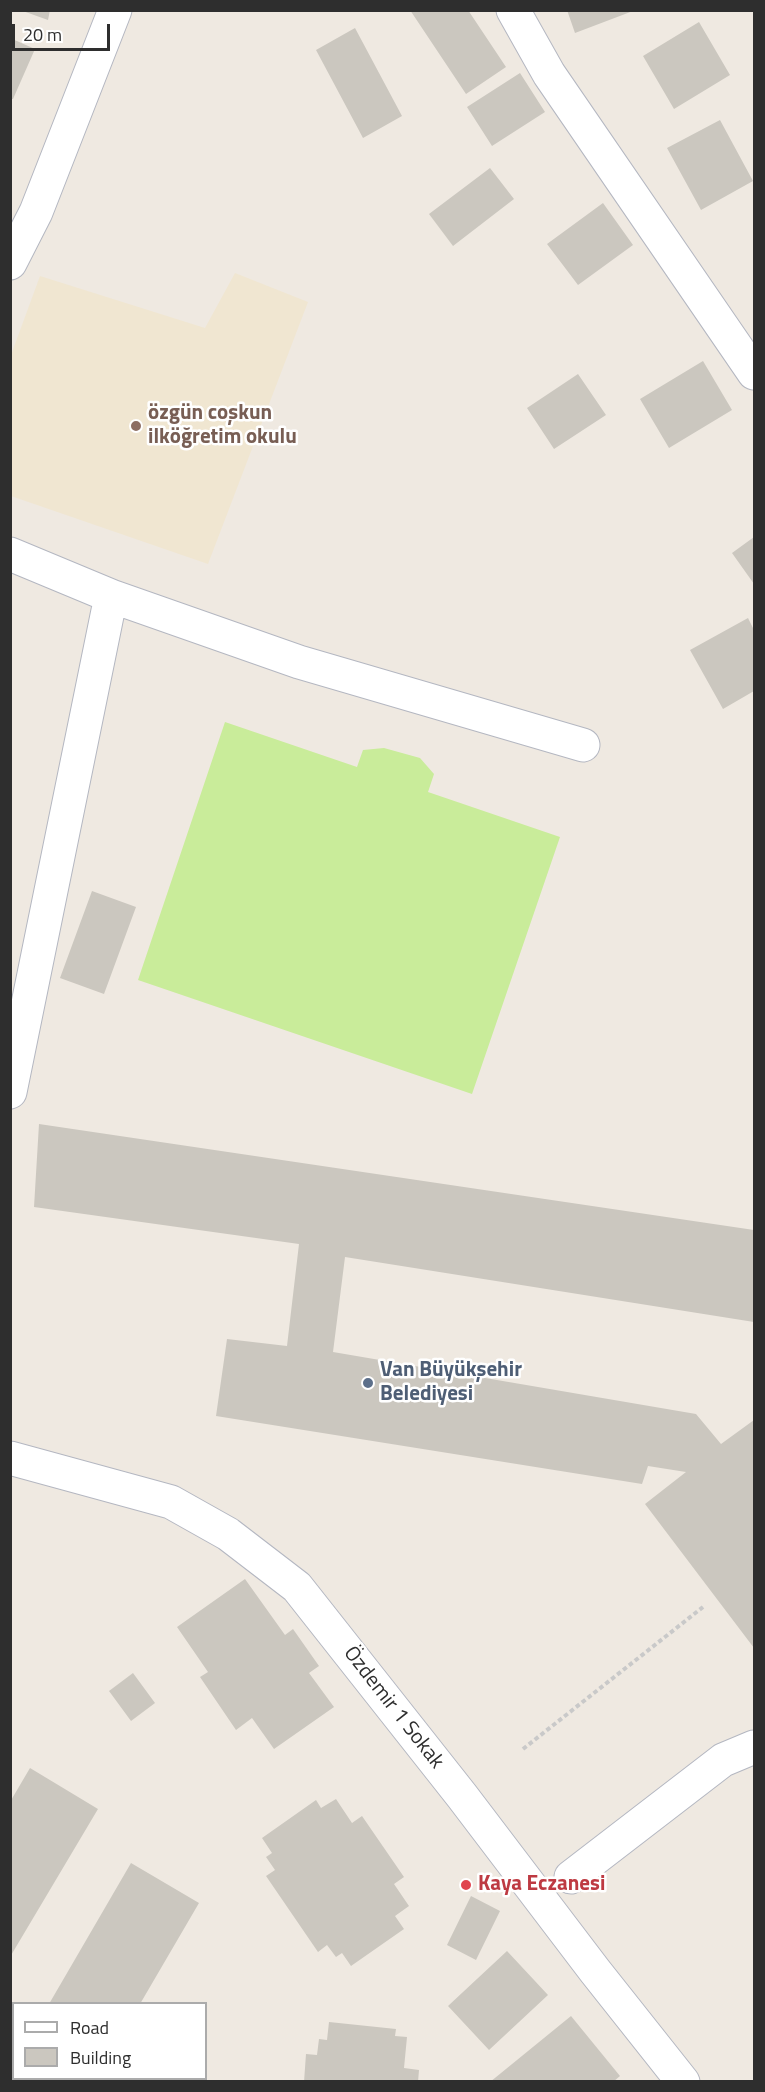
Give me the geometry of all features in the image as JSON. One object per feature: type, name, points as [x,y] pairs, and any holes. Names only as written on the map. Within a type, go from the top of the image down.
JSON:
[{"type":"street","points":[[10,263],[36,212],[115,10]]},
{"type":"street","points":[[513,10],[549,74],[754,373]]},
{"type":"street","points":[[10,554],[111,596],[299,662],[583,746]]},
{"type":"street","points":[[10,1092],[111,596]]},
{"type":"street","name":"Özdemir 1 Sokak","points":[[10,1458],[171,1502],[228,1534],[297,1587],[683,2082]]},
{"type":"street","points":[[571,1876],[723,1760],[754,1747]]},
{"type":"path","points":[[523,1749],[703,1607]]},
{"type":"shaded area","name":"özgün coşkun ilköğretim okulu","points":[[235,273],[308,302],[208,564],[11,496],[11,355],[40,276],[205,328]]},
{"type":"green space","points":[[225,722],[357,767],[363,750],[384,748],[420,758],[434,774],[428,792],[560,837],[472,1094],[138,980]]},
{"type":"building","points":[[20,10],[50,10],[48,20]]},
{"type":"building","points":[[410,10],[468,10],[506,67],[466,94]]},
{"type":"building","points":[[567,10],[633,10],[633,11],[575,33]]},
{"type":"building","points":[[699,22],[730,75],[674,109],[643,56]]},
{"type":"building","points":[[355,28],[402,116],[363,138],[316,50]]},
{"type":"building","points":[[10,38],[35,49],[13,99],[10,99]]},
{"type":"building","points":[[520,73],[545,112],[492,146],[467,107]]},
{"type":"building","points":[[720,120],[753,181],[701,210],[667,148]]},
{"type":"building","points":[[490,168],[514,199],[453,246],[429,214]]},
{"type":"building","points":[[603,203],[633,245],[578,285],[547,244]]},
{"type":"building","points":[[703,361],[732,410],[669,448],[640,399]]},
{"type":"building","points":[[578,374],[606,415],[554,449],[527,408]]},
{"type":"building","points":[[754,537],[754,584],[732,553]]},
{"type":"building","points":[[748,618],[754,630],[754,691],[723,709],[690,650]]},
{"type":"building","points":[[92,891],[136,907],[104,994],[60,978]]},
{"type":"building","name":"Van Büyükşehir Belediyesi","points":[[39,1124],[754,1230],[754,1322],[345,1257],[333,1352],[696,1414],[721,1444],[754,1420],[754,1648],[645,1504],[686,1472],[648,1466],[642,1484],[216,1416],[227,1339],[287,1346],[299,1244],[34,1207]]},
{"type":"building","points":[[245,1579],[285,1635],[293,1629],[319,1666],[309,1673],[334,1707],[274,1749],[252,1718],[236,1730],[200,1677],[208,1672],[177,1627]]},
{"type":"building","points":[[133,1673],[155,1703],[131,1721],[109,1691]]},
{"type":"building","points":[[30,1768],[98,1809],[10,1957],[10,1802]]},
{"type":"building","points":[[336,1799],[352,1823],[362,1816],[404,1877],[394,1884],[409,1906],[395,1916],[404,1929],[351,1966],[342,1953],[336,1957],[327,1945],[318,1952],[266,1876],[275,1870],[266,1857],[272,1853],[262,1838],[316,1800],[321,1808]]},
{"type":"building","points":[[131,1863],[199,1903],[141,2002],[50,2002]]},
{"type":"building","points":[[471,1896],[500,1911],[476,1960],[447,1945]]},
{"type":"building","points":[[507,1951],[548,1995],[489,2050],[448,2006]]},
{"type":"building","points":[[571,2016],[620,2076],[613,2082],[490,2082]]},
{"type":"building","points":[[329,2022],[396,2029],[395,2036],[407,2037],[404,2068],[419,2070],[418,2082],[304,2082],[306,2054],[317,2055],[319,2039],[327,2040]]},
{"type":"building","points":[[68,2080],[95,2080],[94,2082],[70,2082]]},
{"type":"place","name":"özgün coşkun ilköğretim okulu","points":[[136,426]]},
{"type":"place","name":"Van Büyükşehir Belediyesi","points":[[368,1383]]},
{"type":"place","name":"Kaya Eczanesi","points":[[466,1885]]}]
